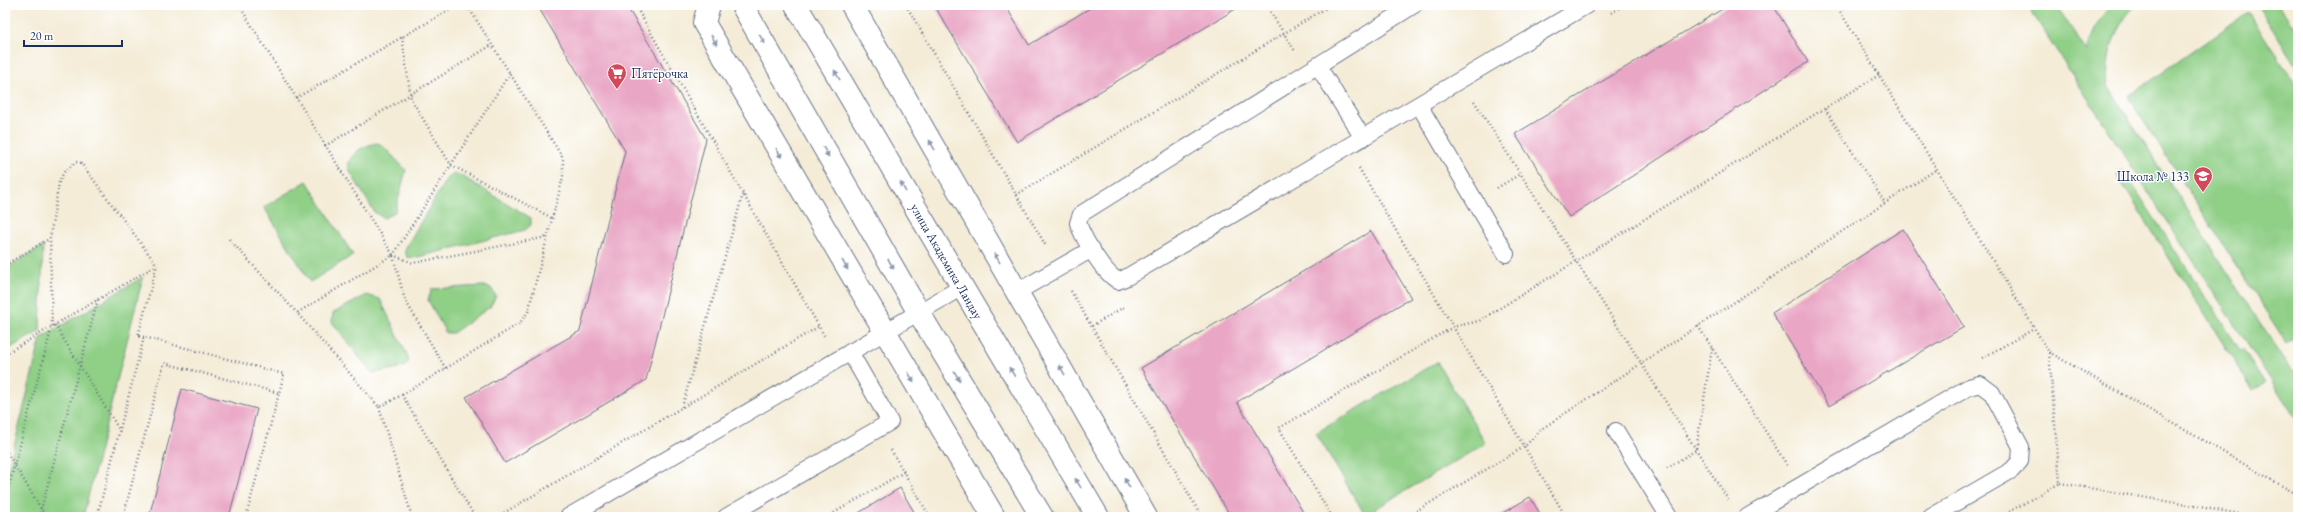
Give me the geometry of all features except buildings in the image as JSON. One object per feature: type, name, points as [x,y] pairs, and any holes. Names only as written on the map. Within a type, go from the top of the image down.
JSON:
[{"type":"street","points":[[709,5],[704,23],[994,517]]},
{"type":"street","points":[[742,5],[919,313],[1042,517]]},
{"type":"street","name":"улица Академика Ландау","points":[[796,5],[1098,517]]},
{"type":"street","points":[[852,5],[1146,517]]},
{"type":"lane","points":[[1414,5],[1081,214],[1078,223],[1081,232],[1110,276],[1118,281],[1127,278],[1587,5]]},
{"type":"lane","points":[[1313,69],[1363,138]]},
{"type":"lane","points":[[1419,105],[1506,254]]},
{"type":"lane","points":[[1017,292],[1092,249]]},
{"type":"lane","points":[[568,517],[962,288]]},
{"type":"lane","points":[[726,517],[890,422],[850,352]]},
{"type":"lane","points":[[1747,517],[1969,387],[1980,384],[1992,393],[2021,447],[2020,461],[2012,470],[1931,517]]},
{"type":"lane","points":[[1616,431],[1669,517]]},
{"type":"path","points":[[240,5],[393,255],[405,300],[446,369]]},
{"type":"path","points":[[296,98],[458,5]]},
{"type":"path","points":[[379,407],[446,369],[520,323],[528,312],[563,177],[563,158],[467,5]]},
{"type":"path","points":[[497,517],[818,326],[635,5]]},
{"type":"path","points":[[1266,5],[1284,33],[1313,69]]},
{"type":"path","points":[[1016,195],[1331,5]]},
{"type":"path","points":[[1836,5],[2049,352],[2298,495]]},
{"type":"path","points":[[402,38],[410,95],[451,165],[552,218]]},
{"type":"path","points":[[325,146],[492,45]]},
{"type":"path","points":[[297,312],[393,255],[510,73]]},
{"type":"path","points":[[1332,517],[1279,428],[1453,326],[1479,321],[1879,75]]},
{"type":"path","points":[[1472,97],[1640,364],[1729,502]]},
{"type":"path","points":[[1825,109],[1885,203]]},
{"type":"path","points":[[1347,148],[1566,517]]},
{"type":"path","points":[[5,500],[52,327],[50,238],[58,182],[70,166],[76,162],[81,163],[157,265]]},
{"type":"path","points":[[1406,517],[1524,447],[1543,428],[1937,169]]},
{"type":"path","points":[[682,407],[743,194]]},
{"type":"path","points":[[393,255],[413,263],[547,237]]},
{"type":"path","points":[[5,265],[50,238]]},
{"type":"path","points":[[229,239],[297,312],[379,407],[412,517]]},
{"type":"path","points":[[5,354],[157,265]]},
{"type":"path","points":[[157,265],[138,336],[284,374],[246,517]]},
{"type":"path","points":[[39,517],[98,300]]},
{"type":"path","points":[[55,325],[120,432]]},
{"type":"path","points":[[1698,326],[1788,466]]},
{"type":"path","points":[[1969,387],[1970,369],[1978,361],[2034,329]]},
{"type":"path","points":[[97,517],[144,337]]},
{"type":"path","points":[[1646,481],[1696,450],[1712,347]]},
{"type":"path","points":[[2049,352],[2060,483]]},
{"type":"path","points":[[123,517],[164,363],[279,394]]},
{"type":"path","points":[[402,395],[475,517]]},
{"type":"path","points":[[5,449],[46,517]]},
{"type":"path","points":[[827,517],[904,472]]},
{"type":"path","points":[[2000,517],[2060,483],[2258,517]]},
{"type":"green space","points":[[2027,5],[2056,5],[2087,52],[2096,27],[2103,15],[2112,5],[2136,5],[2122,22],[2113,42],[2108,64],[2108,86],[2289,368],[2298,373],[2298,422]]},
{"type":"green space","points":[[2257,5],[2279,5],[2298,33],[2298,69]]},
{"type":"green space","points":[[2248,12],[2298,88],[2298,337],[2287,344],[2128,97]]},
{"type":"green space","points":[[377,143],[382,145],[406,170],[395,212],[384,218],[375,213],[349,170],[350,159],[353,155],[366,146]]},
{"type":"green space","points":[[2123,170],[2240,350],[2243,349],[2265,383],[2253,391],[2116,174]]},
{"type":"green space","points":[[453,174],[460,175],[531,218],[531,225],[525,230],[414,258],[407,257],[405,251],[407,245],[447,178]]},
{"type":"green space","points":[[307,181],[353,255],[310,282],[264,207]]},
{"type":"green space","points":[[43,246],[40,331],[5,351],[5,269]]},
{"type":"green space","points":[[143,277],[83,517],[5,517],[5,483],[41,338]]},
{"type":"green space","points":[[483,286],[491,288],[496,296],[490,307],[453,333],[446,333],[428,300],[432,289]]},
{"type":"green space","points":[[367,295],[380,299],[408,357],[408,362],[404,367],[374,373],[370,371],[332,322],[333,313]]},
{"type":"green space","points":[[1437,362],[1486,443],[1365,515],[1316,433]]},
{"type":"place","name":"Пятёрочка","points":[[617,90]]},
{"type":"place","name":"Школа № 133","points":[[2203,193]]}]
